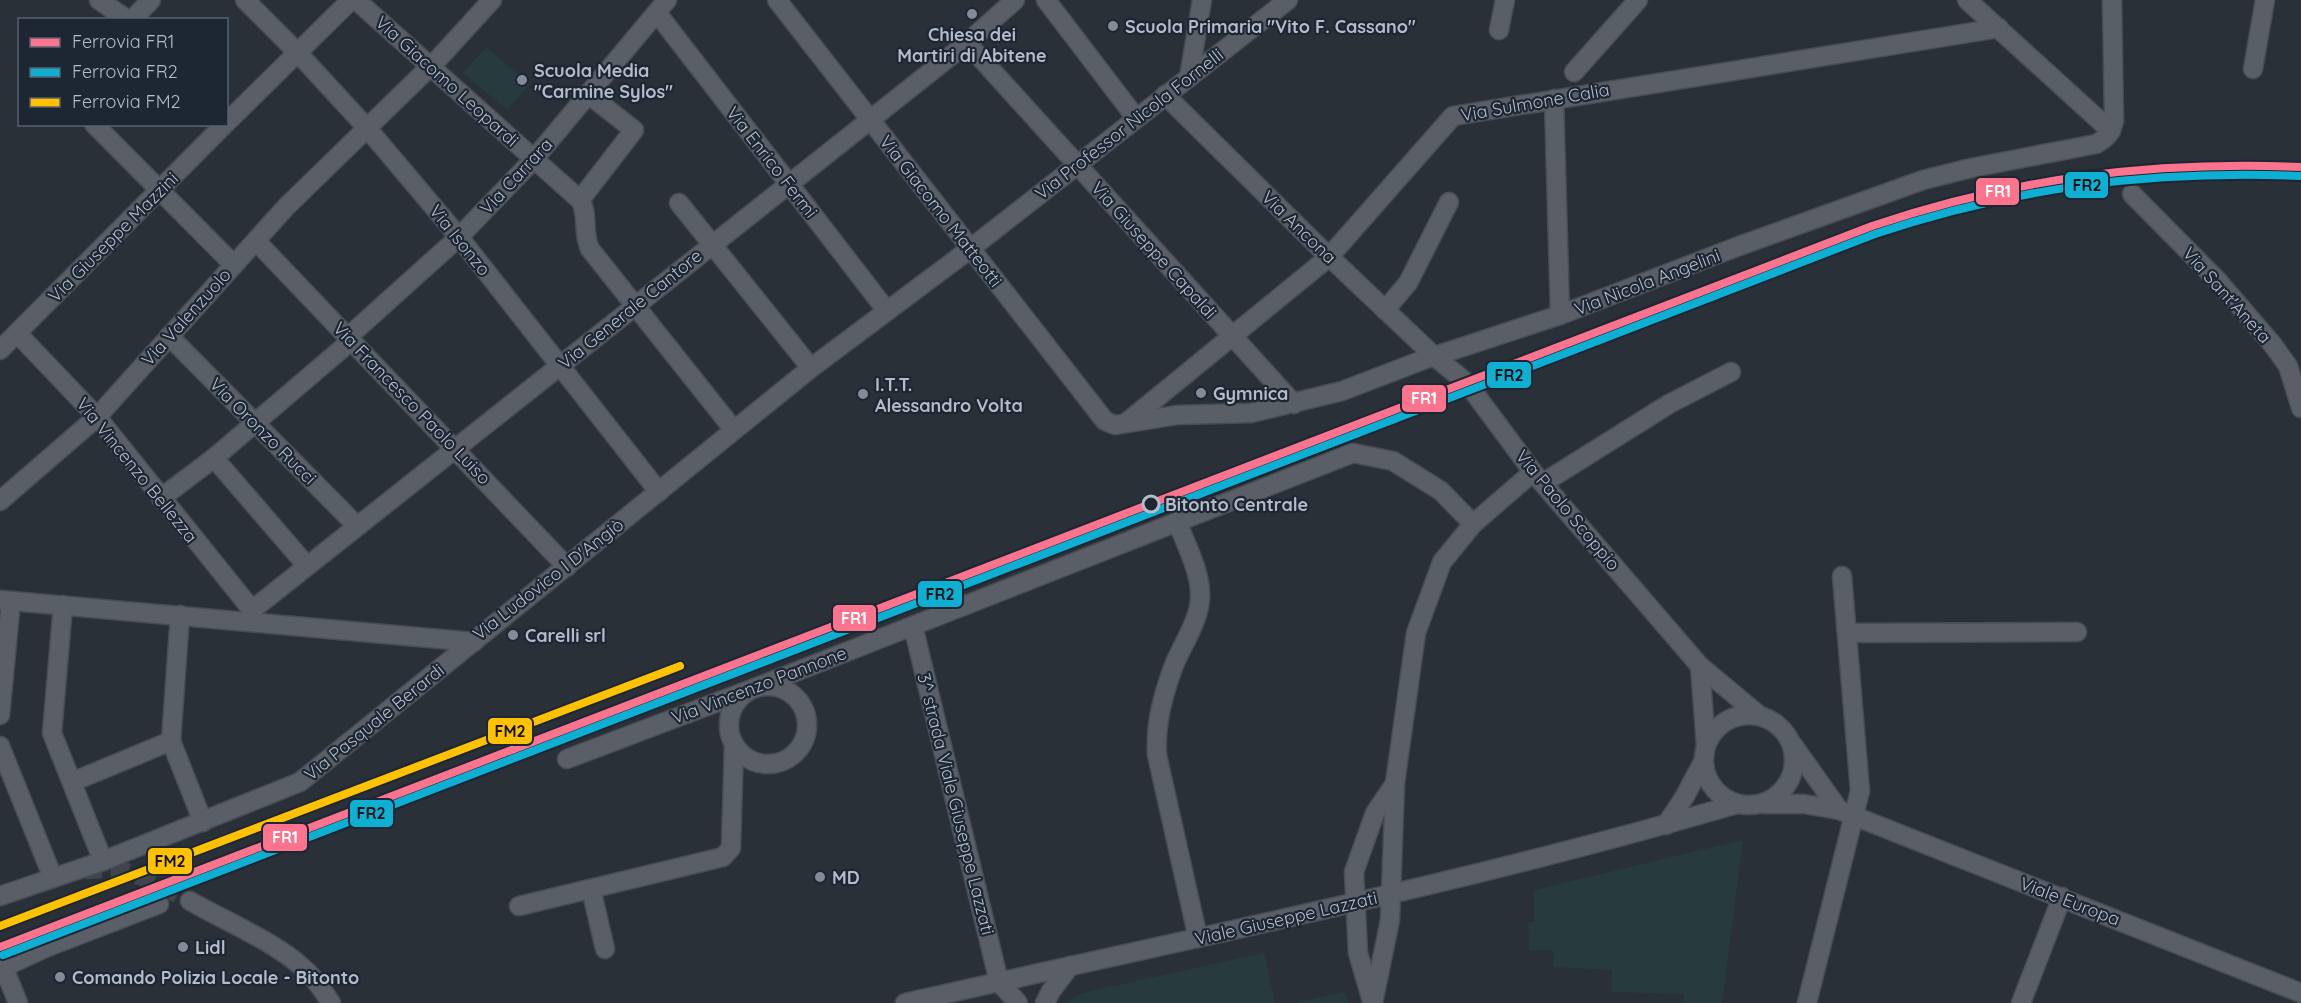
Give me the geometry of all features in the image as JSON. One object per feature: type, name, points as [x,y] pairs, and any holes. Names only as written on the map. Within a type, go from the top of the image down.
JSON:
[{"type":"street","points":[[99,0],[127,18]]},
{"type":"street","points":[[132,18],[152,0]]},
{"type":"street","name":"Via Isonzo","points":[[245,0],[367,128],[459,237],[558,367],[659,492]]},
{"type":"street","name":"Via Giuseppe Mazzini","points":[[228,122],[351,0]]},
{"type":"street","name":"Via Giacomo Leopardi","points":[[356,0],[580,200]]},
{"type":"street","name":"Via Valenzuolo","points":[[0,501],[97,417],[286,207],[431,66],[492,0]]},
{"type":"street","name":"Via Giacomo Matteotti","points":[[777,0],[1105,421]]},
{"type":"street","name":"Via Generale Cantore","points":[[252,616],[357,526],[967,43],[1015,0]]},
{"type":"street","points":[[1046,0],[1137,118]]},
{"type":"street","points":[[1189,77],[1202,0]]},
{"type":"street","name":"Via Professor Nicola Fornelli","points":[[970,249],[1288,0]]},
{"type":"street","points":[[1499,30],[1505,0]]},
{"type":"street","points":[[1574,72],[1638,0]]},
{"type":"street","points":[[1967,0],[2111,131],[2114,121],[2112,0]]},
{"type":"street","points":[[2253,69],[2265,0]]},
{"type":"street","name":"Via Carrara","points":[[161,498],[254,424],[459,237],[534,159],[662,6]]},
{"type":"street","name":"Via Enrico Fermi","points":[[662,6],[788,184],[887,311]]},
{"type":"street","name":"Via Sulmone Calia","points":[[1125,424],[1329,257],[1453,116],[1999,28]]},
{"type":"street","name":"Via Giuseppe Capaldi","points":[[967,43],[1294,404]]},
{"type":"street","points":[[588,94],[634,130],[580,200],[584,205],[586,237],[590,249],[734,430]]},
{"type":"street","name":"Via Ancona","points":[[1165,95],[1329,257],[1434,356]]},
{"type":"street","points":[[1554,99],[1560,315]]},
{"type":"street","points":[[96,126],[234,264]]},
{"type":"street","name":"Via Giuseppe Mazzini","points":[[0,350],[224,126]]},
{"type":"street","name":"Via Nicola Angelini","points":[[1105,421],[1115,425],[1177,416],[1251,413],[1342,392],[1434,356],[1560,315],[1896,189],[1971,168],[2086,148],[2106,138],[2111,131]]},
{"type":"street","name":"Via Sant'Aneta","points":[[2132,194],[2218,281],[2273,345],[2288,366],[2301,408]]},
{"type":"street","points":[[1385,310],[1408,284],[1449,202]]},
{"type":"street","points":[[679,203],[811,368]]},
{"type":"street","name":"Via Francesco Paolo Luiso","points":[[256,241],[567,567]]},
{"type":"street","name":"Via Ludovico I D'Angiò","points":[[5,600],[180,615],[252,616],[474,642],[811,368],[970,249]]},
{"type":"street","name":"Via Vincenzo Bellezza","points":[[17,333],[97,417],[252,616]]},
{"type":"street","name":"Via Oronzo Rucci","points":[[169,336],[357,526]]},
{"type":"street","name":"Via Paolo Scoppio","points":[[1434,356],[1467,383],[1538,478],[1700,666],[1760,716]]},
{"type":"street","points":[[1373,1003],[1390,920],[1395,783],[1416,633],[1442,562],[1473,524],[1538,478],[1668,404],[1731,372]]},
{"type":"street","points":[[1175,382],[1177,416]]},
{"type":"street","name":"Via Vincenzo Pannone","points":[[567,759],[752,689],[1353,453],[1393,461],[1441,491],[1473,524]]},
{"type":"street","points":[[214,458],[308,566]]},
{"type":"street","points":[[1177,521],[1201,592],[1195,618],[1174,665],[1160,710],[1156,736],[1157,755],[1198,938]]},
{"type":"street","points":[[1807,1003],[1847,813],[1860,791],[1842,576]]},
{"type":"street","points":[[0,715],[5,600]]},
{"type":"street","points":[[63,605],[52,733],[103,861]]},
{"type":"street","points":[[180,615],[171,741],[203,822]]},
{"type":"street","name":"3^ strada Viale Giuseppe Lazzati","points":[[913,626],[999,982]]},
{"type":"street","points":[[1847,633],[2077,632]]},
{"type":"street","name":"Via Pasquale Berardi","points":[[0,896],[103,861],[300,782],[474,642]]},
{"type":"street","points":[[1700,666],[1706,776],[1713,789],[1723,798],[1750,806],[1764,804],[1777,797],[1787,786],[1794,765],[1791,743]]},
{"type":"street","points":[[779,688],[791,694],[800,703],[806,715],[807,729],[804,741],[797,752],[776,764],[763,764],[741,754],[730,732],[733,708],[741,697],[752,689],[779,688]]},
{"type":"street","points":[[1666,825],[1685,796],[1712,733],[1733,717],[1747,715],[1760,716],[1773,722],[1784,731],[1847,813]]},
{"type":"street","points":[[72,782],[171,741]]},
{"type":"street","points":[[519,906],[723,857],[731,848],[734,744]]},
{"type":"street","points":[[0,746],[53,878]]},
{"type":"street","points":[[1373,1003],[1358,953],[1354,872],[1376,813],[1395,783]]},
{"type":"street","name":"Viale Giuseppe Lazzati","points":[[905,1003],[981,995],[999,982],[1355,902],[1666,825],[1737,804]]},
{"type":"street","name":"Viale Europa","points":[[1764,804],[1804,804],[1847,813],[2301,993]]},
{"type":"street","points":[[591,889],[605,949]]},
{"type":"street","points":[[2021,1003],[2062,897]]},
{"type":"street","points":[[190,901],[278,950],[302,967],[323,989],[331,1003]]},
{"type":"street","points":[[18,1003],[2,968],[45,948],[159,904]]},
{"type":"street","points":[[1045,1003],[1070,966]]},
{"type":"street","points":[[999,982],[1018,1003]]},
{"type":"green space","points":[[486,47],[530,84],[507,110],[463,73]]},
{"type":"green space","points":[[1743,840],[1722,1003],[1684,1003],[1684,994],[1612,992],[1612,970],[1554,967],[1554,951],[1529,950],[1528,922],[1534,922],[1534,890]]},
{"type":"green space","points":[[1264,953],[1275,1003],[1067,1003],[1076,996],[1090,991]]},
{"type":"green space","points":[[1344,992],[1349,1003],[1295,1003]]},
{"type":"tunnel","points":[[84,871],[99,869],[127,872],[152,881],[190,901]]},
{"type":"rail line","name":"FR1","points":[[0,947],[1872,226],[1925,209],[1978,196],[2084,176],[2191,167],[2301,167]]},
{"type":"rail line","name":"FR2","points":[[3,955],[1875,234],[1980,204],[2085,185],[2192,176],[2301,176]]},
{"type":"rail line","name":"FM2","points":[[0,926],[680,666]]},
{"type":"place","name":"Chiesa dei Martiri di Abitene","points":[[972,14]]},
{"type":"place","name":"Scuola Primaria \"Vito F. Cassano\"","points":[[1113,26]]},
{"type":"place","name":"Scuola Media \"Carmine Sylos\"","points":[[522,80]]},
{"type":"place","name":"Gymnica","points":[[1201,393]]},
{"type":"place","name":"I.T.T. Alessandro Volta","points":[[863,394]]},
{"type":"place","name":"Bitonto Centrale","points":[[1151,504]]},
{"type":"place","name":"Carelli srl","points":[[513,635]]},
{"type":"place","name":"MD","points":[[820,877]]},
{"type":"place","name":"Lidl","points":[[183,947]]},
{"type":"place","name":"Comando Polizia Locale - Bitonto","points":[[60,977]]}]
